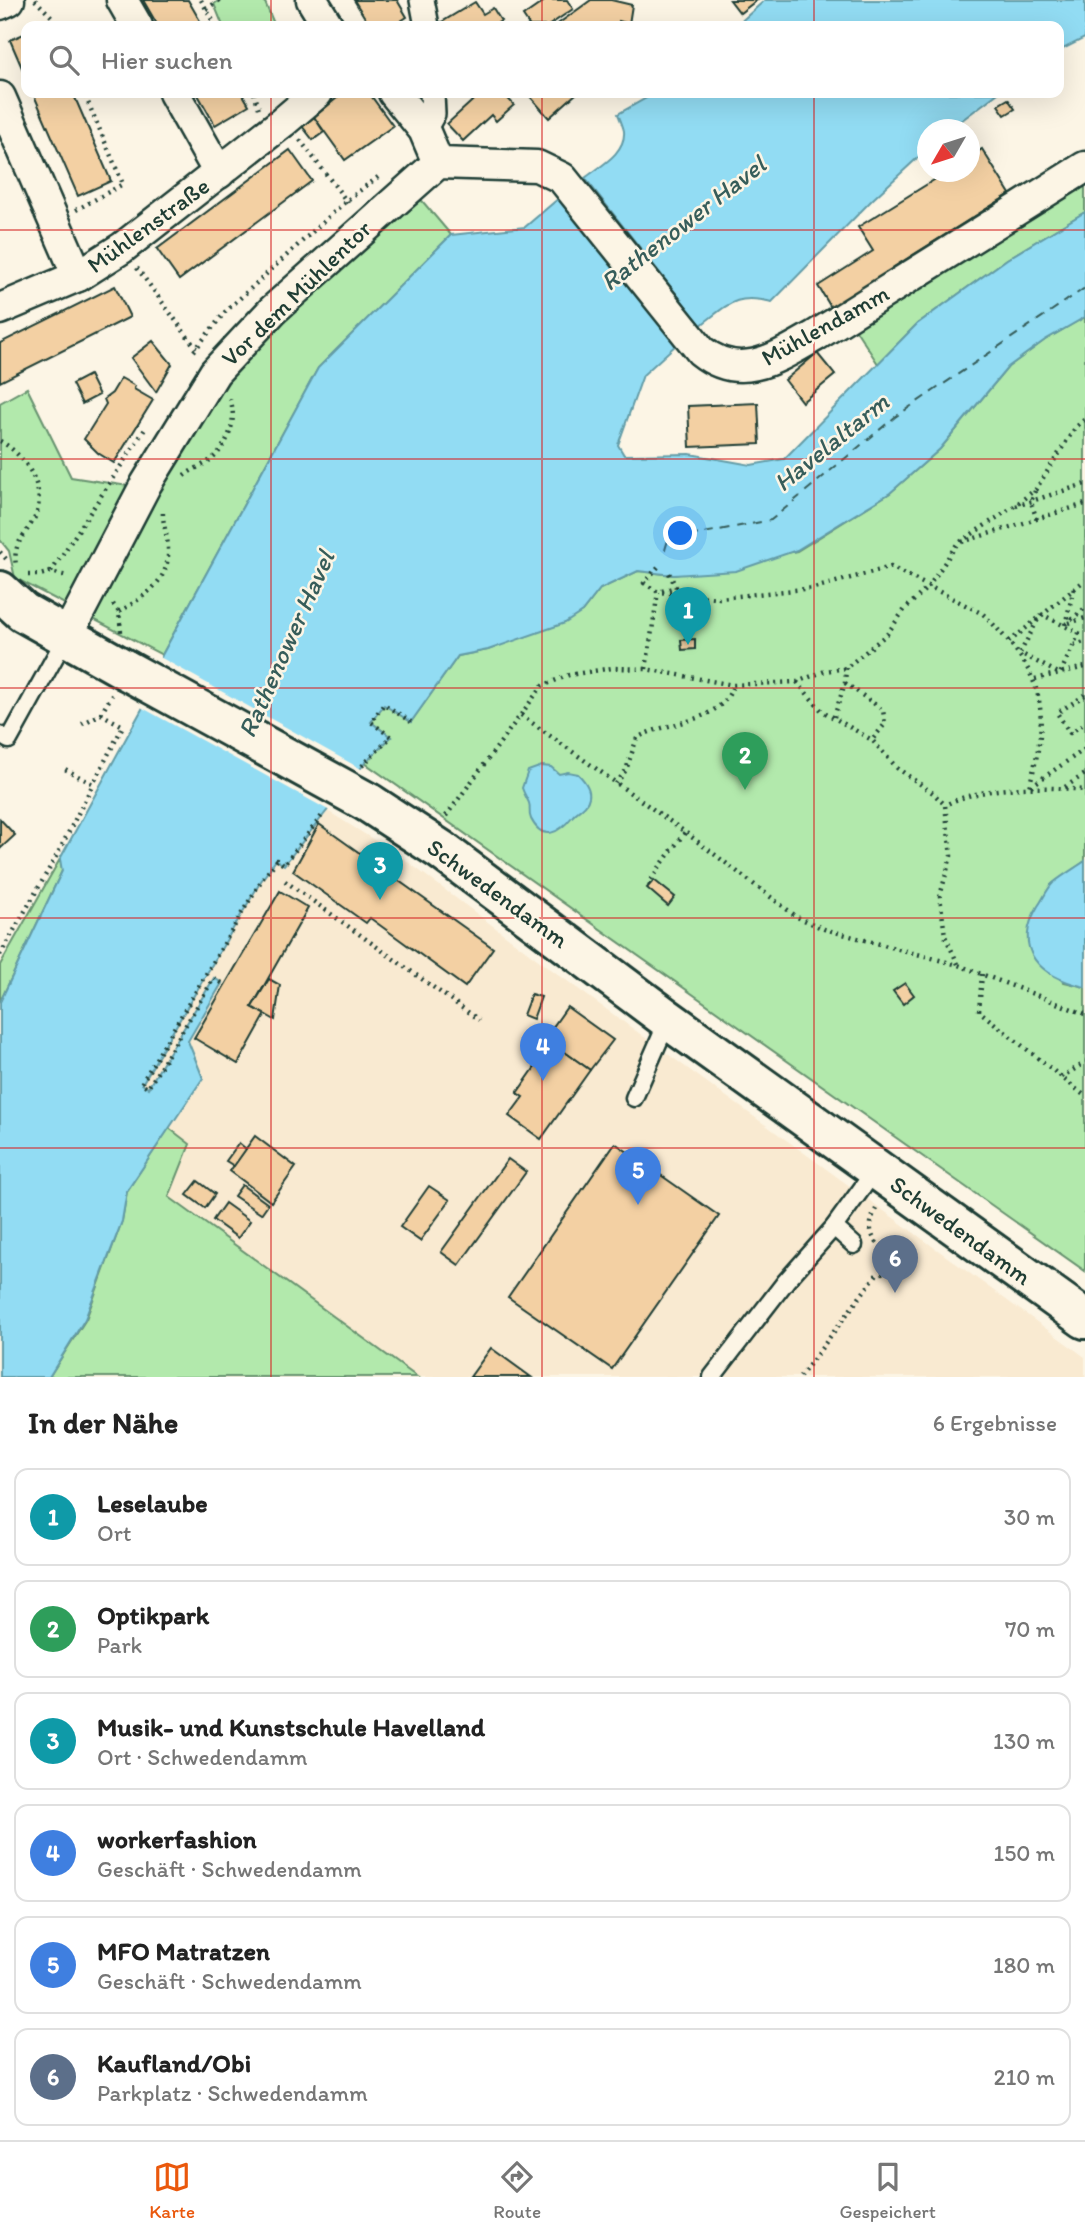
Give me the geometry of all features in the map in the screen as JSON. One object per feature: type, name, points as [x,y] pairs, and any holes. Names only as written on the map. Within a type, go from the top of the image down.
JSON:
[{"type":"main road","name":"Schwedendamm","points":[[8,580],[23,612],[66,637],[119,682],[363,788],[441,850],[666,1018],[1085,1319]]},
{"type":"street","points":[[0,4],[9,0]]},
{"type":"street","points":[[122,0],[134,21]]},
{"type":"street","points":[[312,0],[325,21]]},
{"type":"street","points":[[422,0],[426,21]]},
{"type":"street","name":"Mühlenstraße","points":[[0,97],[78,276]]},
{"type":"street","name":"Mühlenstraße","points":[[177,98],[219,173]]},
{"type":"street","name":"Mühlenstraße","points":[[0,309],[78,276],[122,248],[311,98]]},
{"type":"street","points":[[398,98],[424,131],[438,163]]},
{"type":"street","points":[[424,131],[433,114],[432,98]]},
{"type":"street","name":"Mühlendamm","points":[[438,163],[537,166],[562,178],[701,351],[724,365],[751,366],[769,361],[815,337],[1085,167]]},
{"type":"street","name":"Vor dem Mühlentor","points":[[66,637],[146,484],[215,372],[273,310],[438,163]]},
{"type":"lane","points":[[0,735],[9,740],[66,637]]},
{"type":"lane","points":[[634,1098],[662,1034],[666,1018]]},
{"type":"lane","points":[[712,1377],[786,1281],[834,1227],[876,1169]]},
{"type":"lane","points":[[834,1227],[854,1245]]},
{"type":"path","points":[[35,0],[53,21]]},
{"type":"path","points":[[201,0],[213,21]]},
{"type":"path","points":[[206,9],[220,0]]},
{"type":"path","points":[[54,222],[123,184],[86,98]]},
{"type":"path","points":[[283,122],[340,192]]},
{"type":"path","points":[[122,248],[188,337]]},
{"type":"path","points":[[177,482],[188,472],[212,459],[223,447],[230,432],[232,404],[215,372]]},
{"type":"path","points":[[1037,520],[1031,502],[1036,488],[1075,428],[1085,419]]},
{"type":"path","points":[[0,441],[22,460],[38,488],[38,505],[34,520],[21,536],[8,580]]},
{"type":"path","points":[[1013,507],[1085,484]]},
{"type":"path","points":[[445,818],[542,686],[569,675],[612,668],[646,669],[733,685],[797,682],[825,671],[846,668],[887,634],[905,609],[929,586],[957,544],[1013,507],[1036,488]]},
{"type":"path","points":[[119,612],[146,595],[160,582],[166,569],[169,550],[163,512],[165,504]]},
{"type":"path","points":[[957,544],[1085,504]]},
{"type":"path","points":[[658,567],[644,583],[658,592],[719,598],[814,588],[891,567],[983,614],[1020,653],[1035,679],[1041,709],[1039,750],[1029,788]]},
{"type":"path","points":[[658,592],[676,587],[667,569]]},
{"type":"path","points":[[1009,642],[1085,580]]},
{"type":"path","points":[[1065,625],[1074,588]]},
{"type":"path","points":[[646,669],[658,592]]},
{"type":"path","points":[[1065,625],[1085,608]]},
{"type":"path","points":[[1041,614],[1079,633],[1060,674]]},
{"type":"path","points":[[1020,653],[1041,614]]},
{"type":"path","points":[[1065,625],[1085,618]]},
{"type":"path","points":[[1073,645],[1085,642]]},
{"type":"path","points":[[1020,653],[1060,674]]},
{"type":"path","points":[[1035,679],[1085,667]]},
{"type":"path","points":[[834,717],[845,683],[846,668]]},
{"type":"path","points":[[82,724],[101,714],[119,682]]},
{"type":"path","points":[[797,682],[822,710],[872,740],[897,768],[933,793],[944,805],[951,856],[940,896],[945,936],[958,965]]},
{"type":"path","points":[[845,683],[883,710],[885,724],[872,740]]},
{"type":"path","points":[[616,783],[626,770],[637,738],[651,729],[701,717],[718,708],[729,697],[733,685]]},
{"type":"path","points":[[1085,695],[1057,713],[1070,733],[1085,723]]},
{"type":"path","points":[[363,788],[391,737],[371,722],[384,704],[411,722]]},
{"type":"path","points":[[0,955],[57,855],[122,726],[101,714]]},
{"type":"path","points":[[521,715],[685,832],[797,917],[824,929],[958,965],[1085,1014]]},
{"type":"path","points":[[1029,788],[1085,748]]},
{"type":"path","points":[[61,767],[93,784]]},
{"type":"path","points":[[1065,788],[1085,774]]},
{"type":"path","points":[[944,805],[962,797],[1029,788],[1085,790]]},
{"type":"path","points":[[222,983],[214,978],[148,1088],[141,1084],[261,881],[277,860],[284,865],[326,810]]},
{"type":"path","points":[[650,885],[648,883],[685,832]]},
{"type":"path","points":[[285,881],[479,1020]]},
{"type":"path","points":[[982,974],[979,1012],[1085,1096]]},
{"type":"path","points":[[1061,1077],[1085,1063]]},
{"type":"path","points":[[800,1377],[877,1274],[910,1267],[876,1243],[870,1232],[870,1220],[876,1209]]},
{"type":"shaded area","points":[[326,810],[400,856],[537,959],[1085,1357],[1085,1377],[417,1377],[169,1197],[190,1144],[169,1128],[203,1078],[188,1041],[222,983],[213,978],[148,1088],[141,1084],[261,881],[277,860],[284,865]]},
{"type":"green space","points":[[220,0],[264,0],[273,21],[221,21],[214,4]]},
{"type":"green space","points":[[1085,183],[1085,212],[1007,259],[917,324],[878,364],[854,327]]},
{"type":"green space","points":[[418,196],[451,235],[318,368],[162,655],[15,578],[9,551],[0,540],[0,403],[27,388],[71,477],[147,489],[221,387],[267,334]]},
{"type":"green space","points":[[1085,317],[1085,861],[1051,885],[1064,982],[1085,987],[1085,1271],[365,763],[391,737],[371,722],[384,704],[411,722],[458,656],[488,650],[582,612],[600,589],[638,571],[674,575],[797,551],[890,493],[940,449],[1008,367],[1045,340]]},
{"type":"green space","points":[[60,859],[62,871],[0,1002],[0,965]]},
{"type":"green space","points":[[169,1128],[190,1144],[169,1197],[417,1377],[49,1377],[86,1319],[122,1221],[127,1191]]},
{"type":"water","points":[[765,0],[1085,0],[1085,38],[1064,48],[1064,21],[742,21]]},
{"type":"water","name":"Rathenower Havel","points":[[646,98],[991,98],[963,119],[917,119],[917,158],[772,302],[749,299],[733,302],[701,325],[585,178],[611,158],[621,146],[624,131],[618,114]]},
{"type":"water","points":[[559,198],[676,345],[643,375],[618,445],[624,455],[690,454],[751,465],[784,459],[917,324],[1007,259],[1085,212],[1085,317],[1045,340],[1008,367],[940,449],[890,493],[797,550],[736,571],[674,575],[638,571],[600,589],[582,612],[565,623],[488,650],[458,656],[411,722],[384,705],[371,722],[391,737],[365,763],[284,865],[276,860],[142,1084],[148,1088],[214,978],[222,983],[188,1041],[203,1078],[127,1191],[122,1221],[85,1319],[49,1377],[0,1377],[0,1002],[62,871],[60,859],[142,709],[162,655],[318,368],[451,235],[525,227]]},
{"type":"water","points":[[542,766],[551,767],[559,774],[578,774],[589,790],[588,801],[584,806],[552,833],[541,831],[530,817],[530,805],[522,788],[528,771]]},
{"type":"water","points":[[1085,861],[1085,987],[1044,969],[1029,949],[1028,936],[1030,922],[1051,885]]},
{"type":"pier","points":[[158,656],[363,770],[330,811],[139,706]]},
{"type":"building","points":[[143,0],[188,0],[200,21],[155,21]]},
{"type":"building","points":[[354,0],[397,0],[407,17],[401,21],[367,21]]},
{"type":"building","points":[[546,0],[567,0],[573,9],[555,21],[526,21],[523,16]]},
{"type":"building","points":[[591,0],[611,0],[632,5],[629,21],[562,21]]},
{"type":"building","points":[[730,0],[757,0],[740,13]]},
{"type":"building","points":[[475,2],[483,14],[493,8],[501,21],[444,21]]},
{"type":"building","points":[[21,35],[21,65],[10,40]]},
{"type":"building","points":[[35,98],[75,98],[111,181],[78,196]]},
{"type":"building","points":[[200,98],[245,98],[249,105],[215,125]]},
{"type":"building","points":[[337,98],[373,98],[393,126],[345,160],[314,117]]},
{"type":"building","points":[[476,98],[508,98],[514,105],[496,121],[491,115],[463,141],[447,124]]},
{"type":"building","points":[[531,98],[571,98],[549,118]]},
{"type":"building","points":[[1008,99],[1015,109],[1005,115],[998,105]]},
{"type":"building","points":[[314,117],[324,132],[313,140],[302,126]]},
{"type":"building","points":[[982,149],[1010,194],[832,309],[818,286],[873,251],[858,227],[931,182],[980,182]]},
{"type":"building","points":[[290,150],[312,181],[179,280],[157,249]]},
{"type":"building","points":[[115,286],[130,317],[0,382],[0,343]]},
{"type":"building","points":[[153,341],[172,364],[156,392],[131,358]]},
{"type":"building","points":[[817,353],[835,375],[802,402],[785,380]]},
{"type":"building","points":[[89,375],[99,395],[82,404],[72,384]]},
{"type":"building","points":[[121,378],[153,400],[114,463],[98,453],[84,439],[106,404],[104,399],[112,393]]},
{"type":"building","points":[[758,403],[760,444],[690,447],[688,406]]},
{"type":"building","points":[[695,639],[695,649],[682,650],[681,640]]},
{"type":"building","points":[[0,819],[15,835],[0,849]]},
{"type":"building","points":[[319,824],[493,948],[465,987],[370,918],[366,923],[293,871]]},
{"type":"building","points":[[654,880],[675,897],[668,906],[647,888]]},
{"type":"building","points":[[280,891],[308,908],[252,1007],[266,1014],[238,1064],[194,1038]]},
{"type":"building","points":[[269,979],[280,985],[275,1020],[252,1007]]},
{"type":"building","points":[[905,983],[914,995],[903,1004],[893,991]]},
{"type":"building","points":[[531,994],[541,997],[533,1019],[523,1015]]},
{"type":"building","points":[[567,1007],[613,1040],[590,1070],[545,1038]]},
{"type":"building","points":[[552,1043],[590,1070],[541,1139],[509,1116],[523,1097],[517,1093]]},
{"type":"building","points":[[255,1136],[296,1167],[271,1202],[230,1171]]},
{"type":"building","points":[[239,1143],[246,1149],[234,1166],[226,1161]]},
{"type":"building","points":[[615,1143],[719,1216],[612,1369],[508,1297]]},
{"type":"building","points":[[508,1159],[526,1172],[459,1265],[441,1252]]},
{"type":"building","points":[[198,1181],[215,1194],[205,1208],[187,1195]]},
{"type":"building","points":[[242,1185],[268,1204],[261,1214],[234,1196]]},
{"type":"building","points":[[429,1186],[450,1200],[420,1241],[400,1227]]},
{"type":"building","points":[[225,1203],[250,1221],[238,1238],[213,1220]]},
{"type":"building","points":[[491,1348],[531,1377],[470,1377]]},
{"type":"ferry route","points":[[665,550],[668,540],[771,520],[895,417],[1085,288]]},
{"type":"place","name":"Leselaube","points":[[688,645]]},
{"type":"place","name":"Optikpark","points":[[745,790]]},
{"type":"place","name":"Musik- und Kunstschule Havelland","points":[[380,900]]},
{"type":"place","name":"workerfashion","points":[[543,1081]]},
{"type":"place","name":"MFO Matratzen","points":[[638,1205]]},
{"type":"place","name":"Kaufland/Obi","points":[[895,1293]]},
{"type":"water label","name":"Havelaltarm","points":[[831,442]]}]
